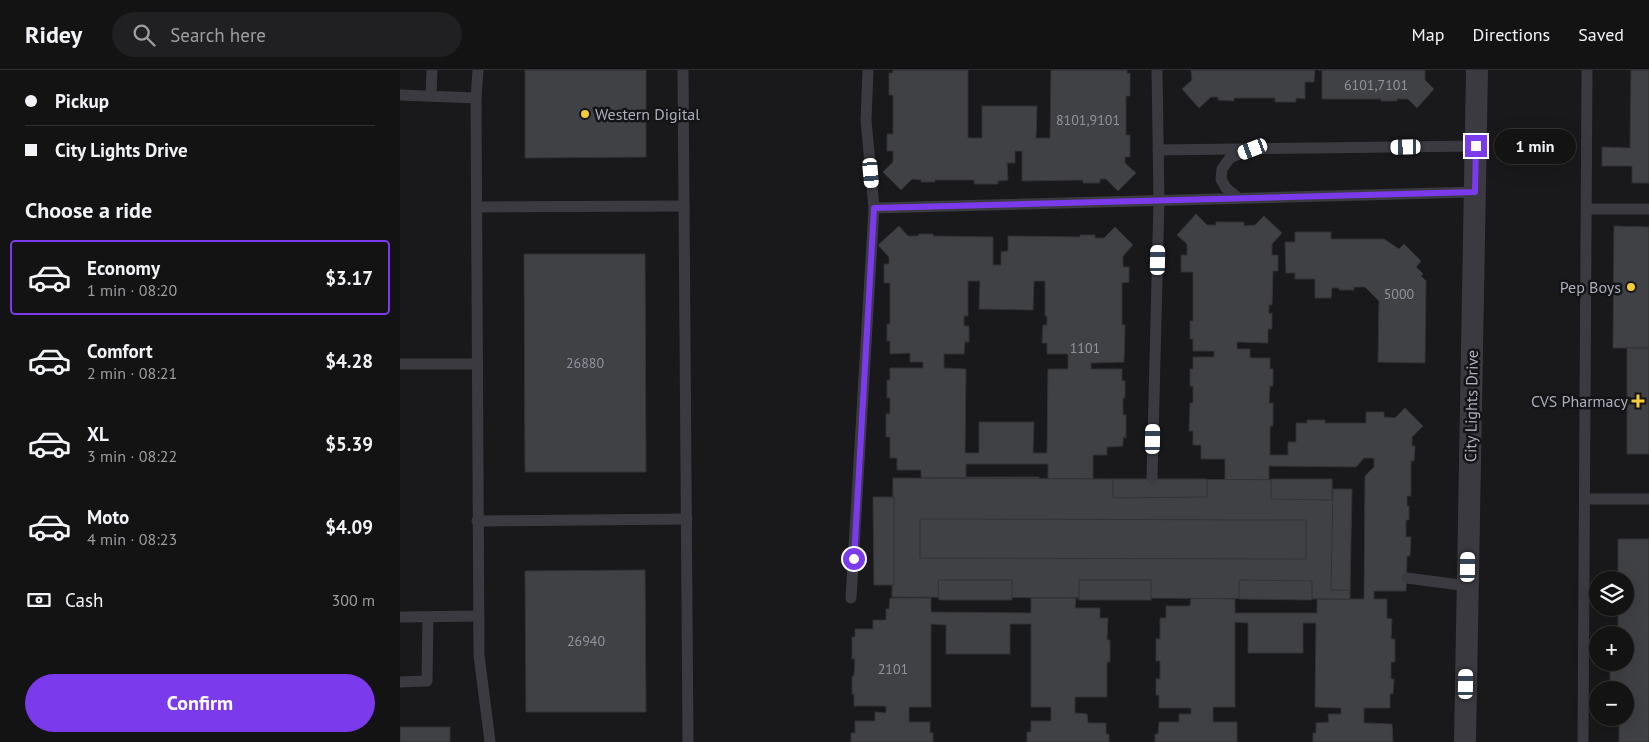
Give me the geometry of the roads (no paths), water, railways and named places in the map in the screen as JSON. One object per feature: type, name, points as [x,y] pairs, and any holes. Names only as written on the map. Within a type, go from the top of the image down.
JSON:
[{"type":"street","name":"City Lights Drive","points":[[1465,742],[1477,70]]},
{"type":"lane","points":[[431,96],[432,70]]},
{"type":"lane","points":[[478,70],[476,98],[479,655],[490,742]]},
{"type":"lane","points":[[683,70],[688,742]]},
{"type":"lane","points":[[852,598],[874,208],[866,120],[868,70]]},
{"type":"lane","points":[[1152,479],[1159,200],[1157,70]]},
{"type":"lane","points":[[1583,742],[1588,70]]},
{"type":"lane","points":[[400,95],[476,98]]},
{"type":"lane","points":[[1158,150],[1476,146]]},
{"type":"lane","points":[[1238,198],[1226,188],[1221,179],[1222,169],[1230,158],[1253,149]]},
{"type":"lane","points":[[874,208],[1475,192]]},
{"type":"lane","points":[[477,207],[684,206]]},
{"type":"lane","points":[[1587,209],[1649,209]]},
{"type":"lane","points":[[400,364],[478,364]]},
{"type":"lane","points":[[1585,499],[1649,498]]},
{"type":"lane","points":[[477,521],[687,519]]},
{"type":"lane","points":[[1407,578],[1468,586]]},
{"type":"lane","points":[[400,682],[427,681],[428,616]]},
{"type":"lane","points":[[400,617],[479,616]]},
{"type":"place","name":"Western Digital","points":[[585,114]]},
{"type":"place","name":"Pep Boys","points":[[1631,287]]},
{"type":"place","name":"CVS Pharmacy","points":[[1638,401]]}]
